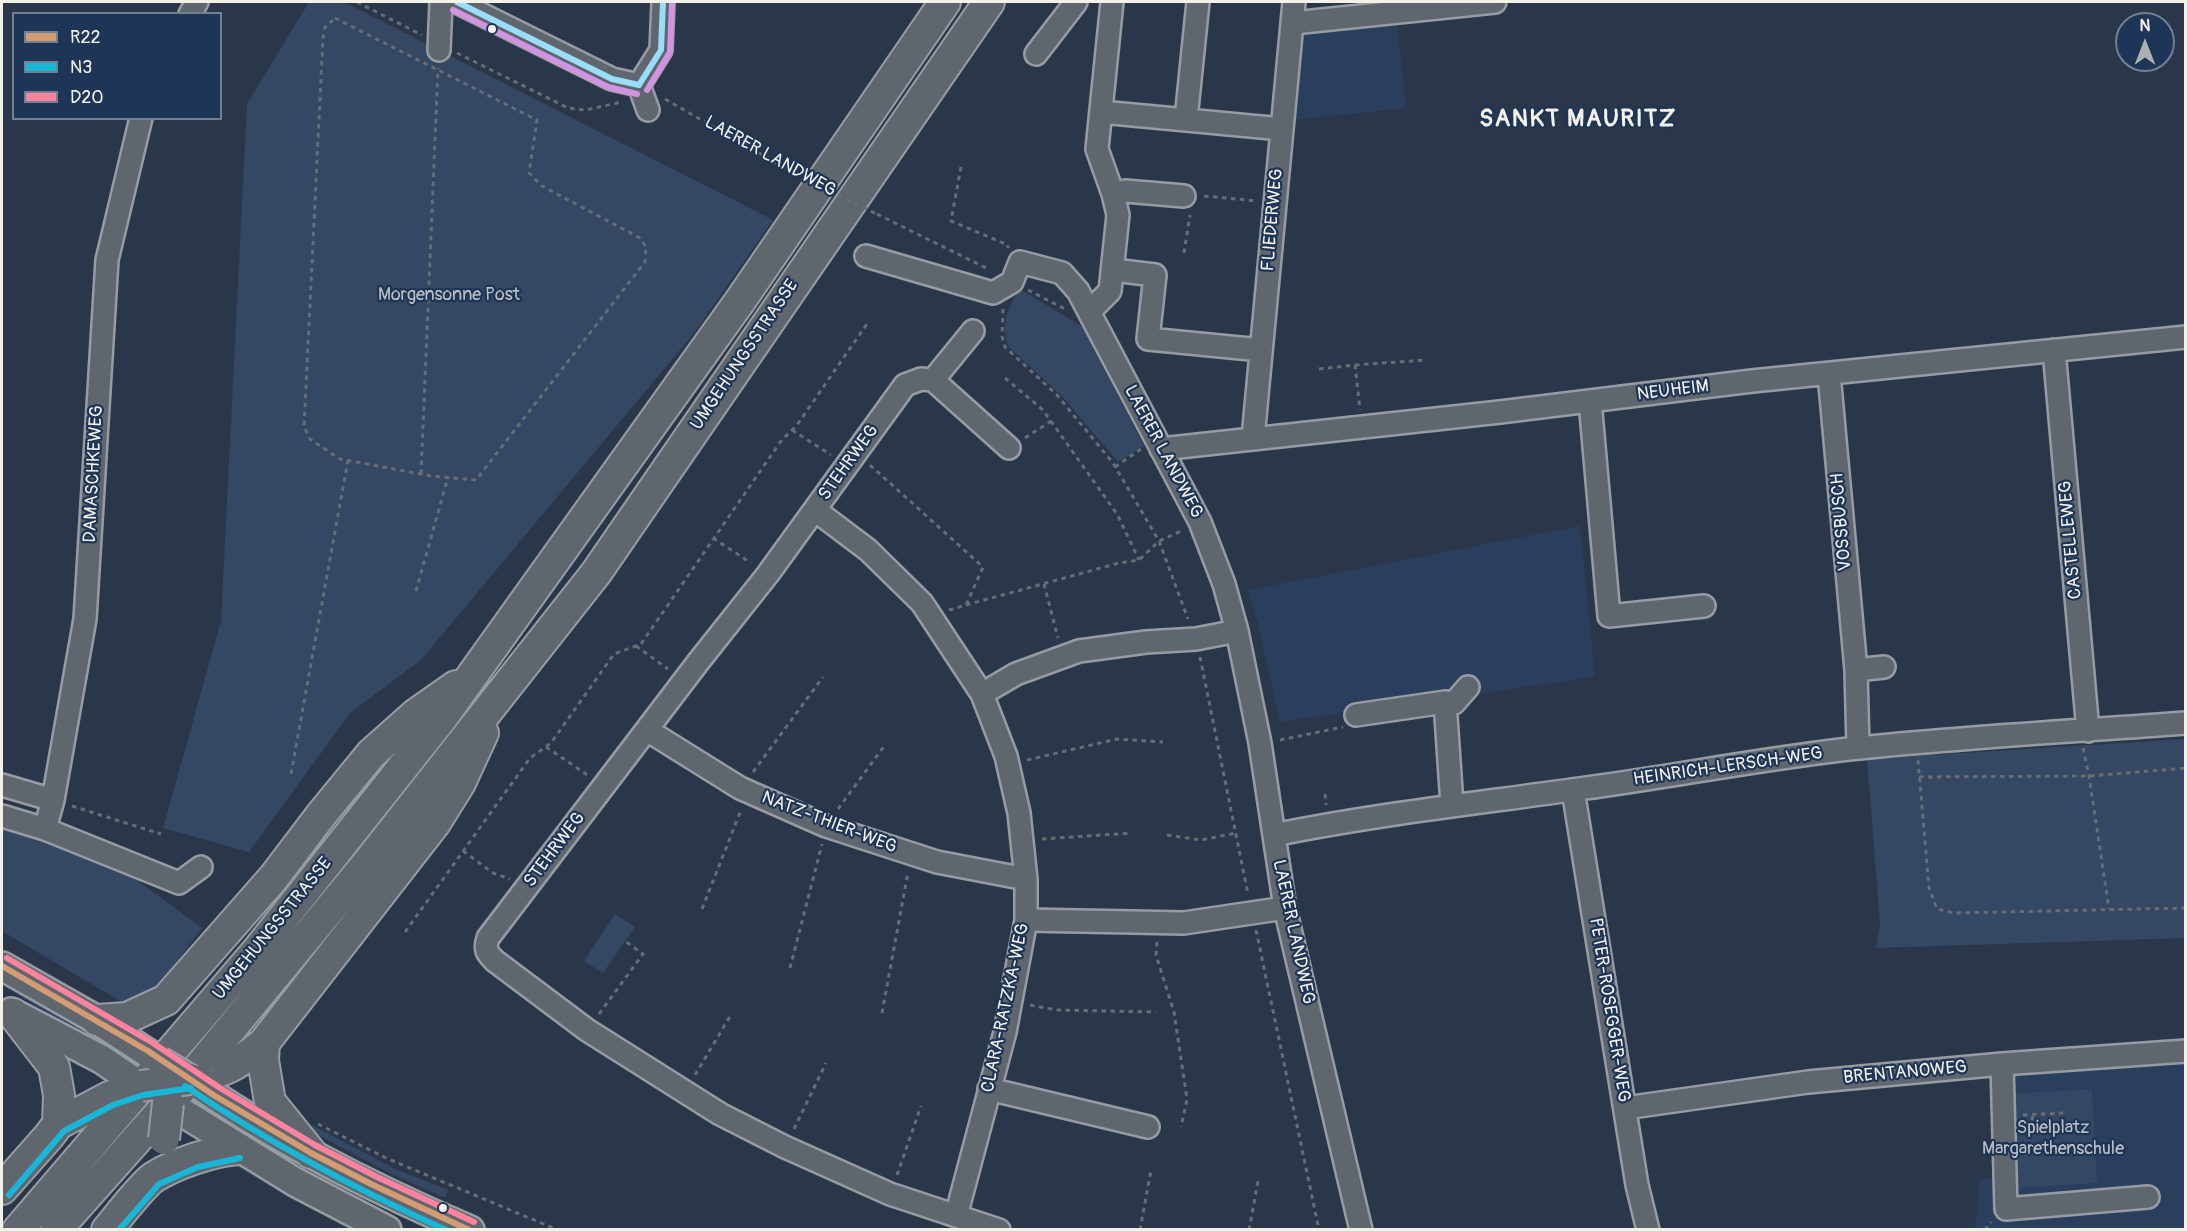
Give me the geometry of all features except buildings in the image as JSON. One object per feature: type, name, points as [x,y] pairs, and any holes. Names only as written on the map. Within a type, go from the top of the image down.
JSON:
[{"type":"highway","name":"UMGEHUNGSSTRASSE","points":[[18,1230],[257,951],[441,719],[740,301],[945,2]]},
{"type":"highway","name":"UMGEHUNGSSTRASSE","points":[[56,1230],[177,1094],[359,875],[596,573],[989,2]]},
{"type":"highway","name":"UMGEHUNGSSTRASSE","points":[[493,702],[514,617]]},
{"type":"highway","points":[[97,1020],[127,1018],[166,1000],[274,877],[371,754],[416,714],[471,676]]},
{"type":"highway","points":[[2,1189],[58,1124],[244,1059],[264,1043],[435,823],[460,783],[480,744],[493,702]]},
{"type":"highway","points":[[153,1178],[165,1087],[166,1000]]},
{"type":"highway","points":[[7,1010],[54,1067],[59,1095],[58,1124]]},
{"type":"highway","points":[[264,1043],[263,1060],[270,1102],[311,1153]]},
{"type":"highway","points":[[107,1230],[153,1178],[204,1155],[222,1150],[239,1149]]},
{"type":"main road","points":[[2,966],[97,1020],[165,1087],[239,1149],[295,1182],[387,1230]]},
{"type":"main road","points":[[7,1010],[101,1059],[311,1153],[470,1230]]},
{"type":"street","points":[[439,54],[441,2]]},
{"type":"street","points":[[457,2],[612,79],[639,86]]},
{"type":"street","points":[[639,86],[661,50],[663,2]]},
{"type":"street","points":[[1036,54],[1076,2]]},
{"type":"street","points":[[1089,312],[1110,291],[1118,215],[1097,149],[1112,2]]},
{"type":"street","points":[[1186,119],[1198,2]]},
{"type":"street","name":"FLIEDERWEG","points":[[1253,438],[1294,2]]},
{"type":"street","points":[[1293,23],[1496,2]]},
{"type":"street","points":[[639,86],[648,110]]},
{"type":"street","points":[[1101,112],[1282,129]]},
{"type":"street","name":"DAMASCHKEWEG","points":[[45,829],[53,800],[85,619],[107,260],[141,120]]},
{"type":"street","points":[[1113,194],[1125,190],[1188,196]]},
{"type":"street","points":[[866,256],[993,293],[1012,282],[1014,258]]},
{"type":"street","name":"LAERER LANDWEG","points":[[1014,258],[1062,273],[1078,291],[1200,522],[1224,584],[1237,631],[1260,743],[1285,908],[1361,1230]]},
{"type":"street","points":[[1113,270],[1155,275],[1148,339],[1261,350]]},
{"type":"street","points":[[973,331],[933,380],[1009,448]]},
{"type":"street","name":"NEUHEIM","points":[[1158,444],[1253,438],[1752,381],[2186,337]]},
{"type":"street","name":"CASTELLEWEG","points":[[2054,350],[2083,731]]},
{"type":"street","name":"VOSSBUSCH","points":[[1829,374],[1856,670],[1858,748]]},
{"type":"street","name":"STEHRWEG","points":[[933,380],[921,379],[905,385],[768,574],[488,938],[485,948],[487,954],[587,1030],[720,1114],[785,1147],[890,1194],[999,1230]]},
{"type":"street","points":[[1590,401],[1609,616],[1704,606]]},
{"type":"street","name":"CLARA-RATZKA-WEG","points":[[815,510],[868,550],[922,603],[982,694],[1008,765],[1019,813],[1026,879],[1026,920],[1005,1032],[956,1216]]},
{"type":"street","points":[[982,694],[1016,674],[1079,651],[1146,642],[1196,639],[1237,631]]},
{"type":"street","points":[[1856,670],[1884,667]]},
{"type":"street","points":[[1356,715],[1445,702],[1454,703],[1468,687]]},
{"type":"street","points":[[1445,702],[1452,805]]},
{"type":"street","name":"HEINRICH-LERSCH-WEG","points":[[1274,835],[1452,805],[1573,790],[1858,748],[2186,723]]},
{"type":"street","name":"NATZ-THIER-WEG","points":[[647,730],[744,790],[826,826],[937,862],[1026,879]]},
{"type":"street","points":[[2,785],[53,800]]},
{"type":"street","name":"PETER-ROSEGGER-WEG","points":[[1573,790],[1637,1185],[1648,1230]]},
{"type":"street","points":[[2,816],[45,829],[179,883],[201,867]]},
{"type":"street","points":[[1026,920],[1184,923],[1285,908]]},
{"type":"street","name":"BRENTANOWEG","points":[[1625,1108],[1808,1082],[2002,1064],[2186,1051]]},
{"type":"street","points":[[2002,1064],[2006,1209],[2148,1197]]},
{"type":"street","points":[[989,1089],[1148,1127]]},
{"type":"path","points":[[357,2],[439,54],[537,120],[529,173],[543,186],[640,238],[646,247],[645,262],[476,480],[421,474],[340,459],[310,439],[304,427],[325,27],[335,18],[439,54],[568,108],[586,110],[617,103],[639,86]]},
{"type":"path","points":[[421,474],[439,54]]},
{"type":"path","name":"LAERER LANDWEG","points":[[679,107],[806,180],[990,271]]},
{"type":"path","points":[[961,166],[951,221],[1008,245],[1014,258]]},
{"type":"path","points":[[1184,253],[1188,233],[1188,196],[1275,202]]},
{"type":"path","points":[[1012,282],[1080,317],[1089,312]]},
{"type":"path","points":[[1003,308],[1002,336],[1005,347],[1057,395],[1115,467],[1159,541],[1196,639],[1319,1230]]},
{"type":"path","points":[[405,932],[530,758],[551,744],[614,654],[641,644],[781,441],[792,430],[869,321]]},
{"type":"path","points":[[1319,369],[1425,360]]},
{"type":"path","points":[[1356,365],[1362,426]]},
{"type":"path","points":[[1005,378],[1043,410],[1117,514],[1139,560]]},
{"type":"path","points":[[1009,448],[1051,421]]},
{"type":"path","points":[[792,430],[851,458],[983,567],[966,605]]},
{"type":"path","points":[[1115,467],[1158,444]]},
{"type":"path","points":[[291,774],[348,460]]},
{"type":"path","points":[[416,591],[448,477]]},
{"type":"path","points":[[930,615],[1119,563],[1139,560],[1159,541],[1200,522]]},
{"type":"path","points":[[713,538],[768,574]]},
{"type":"path","points":[[1044,584],[1062,657]]},
{"type":"path","points":[[636,646],[684,681]]},
{"type":"path","points":[[702,909],[744,790],[823,677]]},
{"type":"path","points":[[1260,743],[1343,728],[1342,718],[1356,715]]},
{"type":"path","points":[[2083,731],[2109,909]]},
{"type":"path","points":[[1008,765],[1118,739],[1163,742]]},
{"type":"path","points":[[790,968],[826,826],[885,745]]},
{"type":"path","points":[[546,747],[603,786]]},
{"type":"path","points":[[2186,768],[2089,776],[1919,777],[1929,888],[1937,909],[1954,913],[2186,908]]},
{"type":"path","points":[[53,800],[161,834]]},
{"type":"path","points":[[1022,840],[1132,833]]},
{"type":"path","points":[[1167,835],[1201,840],[1236,833]]},
{"type":"path","points":[[463,851],[493,873],[528,886]]},
{"type":"path","points":[[882,1013],[911,855]]},
{"type":"path","points":[[1157,922],[1156,955],[1174,1012],[1187,1099],[1181,1127]]},
{"type":"path","points":[[587,1030],[643,954],[625,941]]},
{"type":"path","points":[[1011,1001],[1056,1010],[1156,1012]]},
{"type":"path","points":[[686,1092],[732,1013]]},
{"type":"path","points":[[785,1147],[826,1063]]},
{"type":"path","points":[[890,1194],[921,1106]]},
{"type":"path","points":[[2004,1116],[2064,1113]]},
{"type":"path","points":[[317,1123],[386,1158],[558,1230]]},
{"type":"path","points":[[1140,1230],[1151,1170]]},
{"type":"path","points":[[1250,1230],[1258,1181]]},
{"type":"shaded area","points":[[1397,23],[1406,108],[1293,120],[1302,34]]},
{"type":"shaded area","points":[[1580,526],[1595,677],[1280,722],[1258,623],[1248,590]]},
{"type":"shaded area","points":[[2185,1061],[2185,1229],[1975,1230],[1980,1179],[1996,1177],[1996,1075]]},
{"type":"green space","name":"Morgensonne Post","points":[[309,2],[344,2],[773,220],[695,332],[421,660],[350,713],[249,852],[163,828],[221,621],[247,104]]},
{"type":"green space","points":[[1020,289],[1083,327],[1144,446],[1118,462],[1062,396],[1009,347],[1005,332],[1006,317]]},
{"type":"green space","points":[[2185,739],[2185,938],[1876,948],[1880,923],[1867,759]]},
{"type":"green space","points":[[2,829],[51,843],[137,880],[202,928],[171,970],[150,992],[125,1004],[2,931]]},
{"type":"green space","points":[[615,914],[635,927],[603,973],[584,961]]},
{"type":"green space","points":[[2,976],[114,1042],[112,1047],[107,1049],[2,985]]},
{"type":"green space","name":"Spielplatz Margarethenschule","points":[[2092,1089],[2097,1183],[2015,1188],[2010,1094]]},
{"type":"green space","points":[[294,1120],[314,1126],[393,1168],[448,1190],[445,1198],[389,1173]]},
{"type":"green space","points":[[230,1162],[245,1165],[366,1229],[349,1229],[286,1196]]},
{"type":"transit line","points":[[457,2],[612,79],[639,85]]},
{"type":"transit line","points":[[639,85],[661,50],[663,2]]},
{"type":"transit line","points":[[647,90],[670,52],[672,2]]},
{"type":"transit line","points":[[453,10],[608,87],[637,94]]},
{"type":"transit line","name":"D20","points":[[7,958],[153,1043],[220,1088],[315,1145],[474,1222]]},
{"type":"transit line","name":"R22","points":[[2,966],[148,1051],[215,1096],[311,1153],[469,1230]]},
{"type":"transit line","name":"N3","points":[[185,1086],[312,1164],[446,1230]]},
{"type":"transit line","name":"N3","points":[[9,1195],[64,1131],[113,1105],[143,1095],[191,1088]]},
{"type":"transit line","name":"N3","points":[[119,1230],[159,1184],[198,1167],[240,1158]]},
{"type":"district","name":"SANKT MAURITZ","points":[[1578,120]]}]
